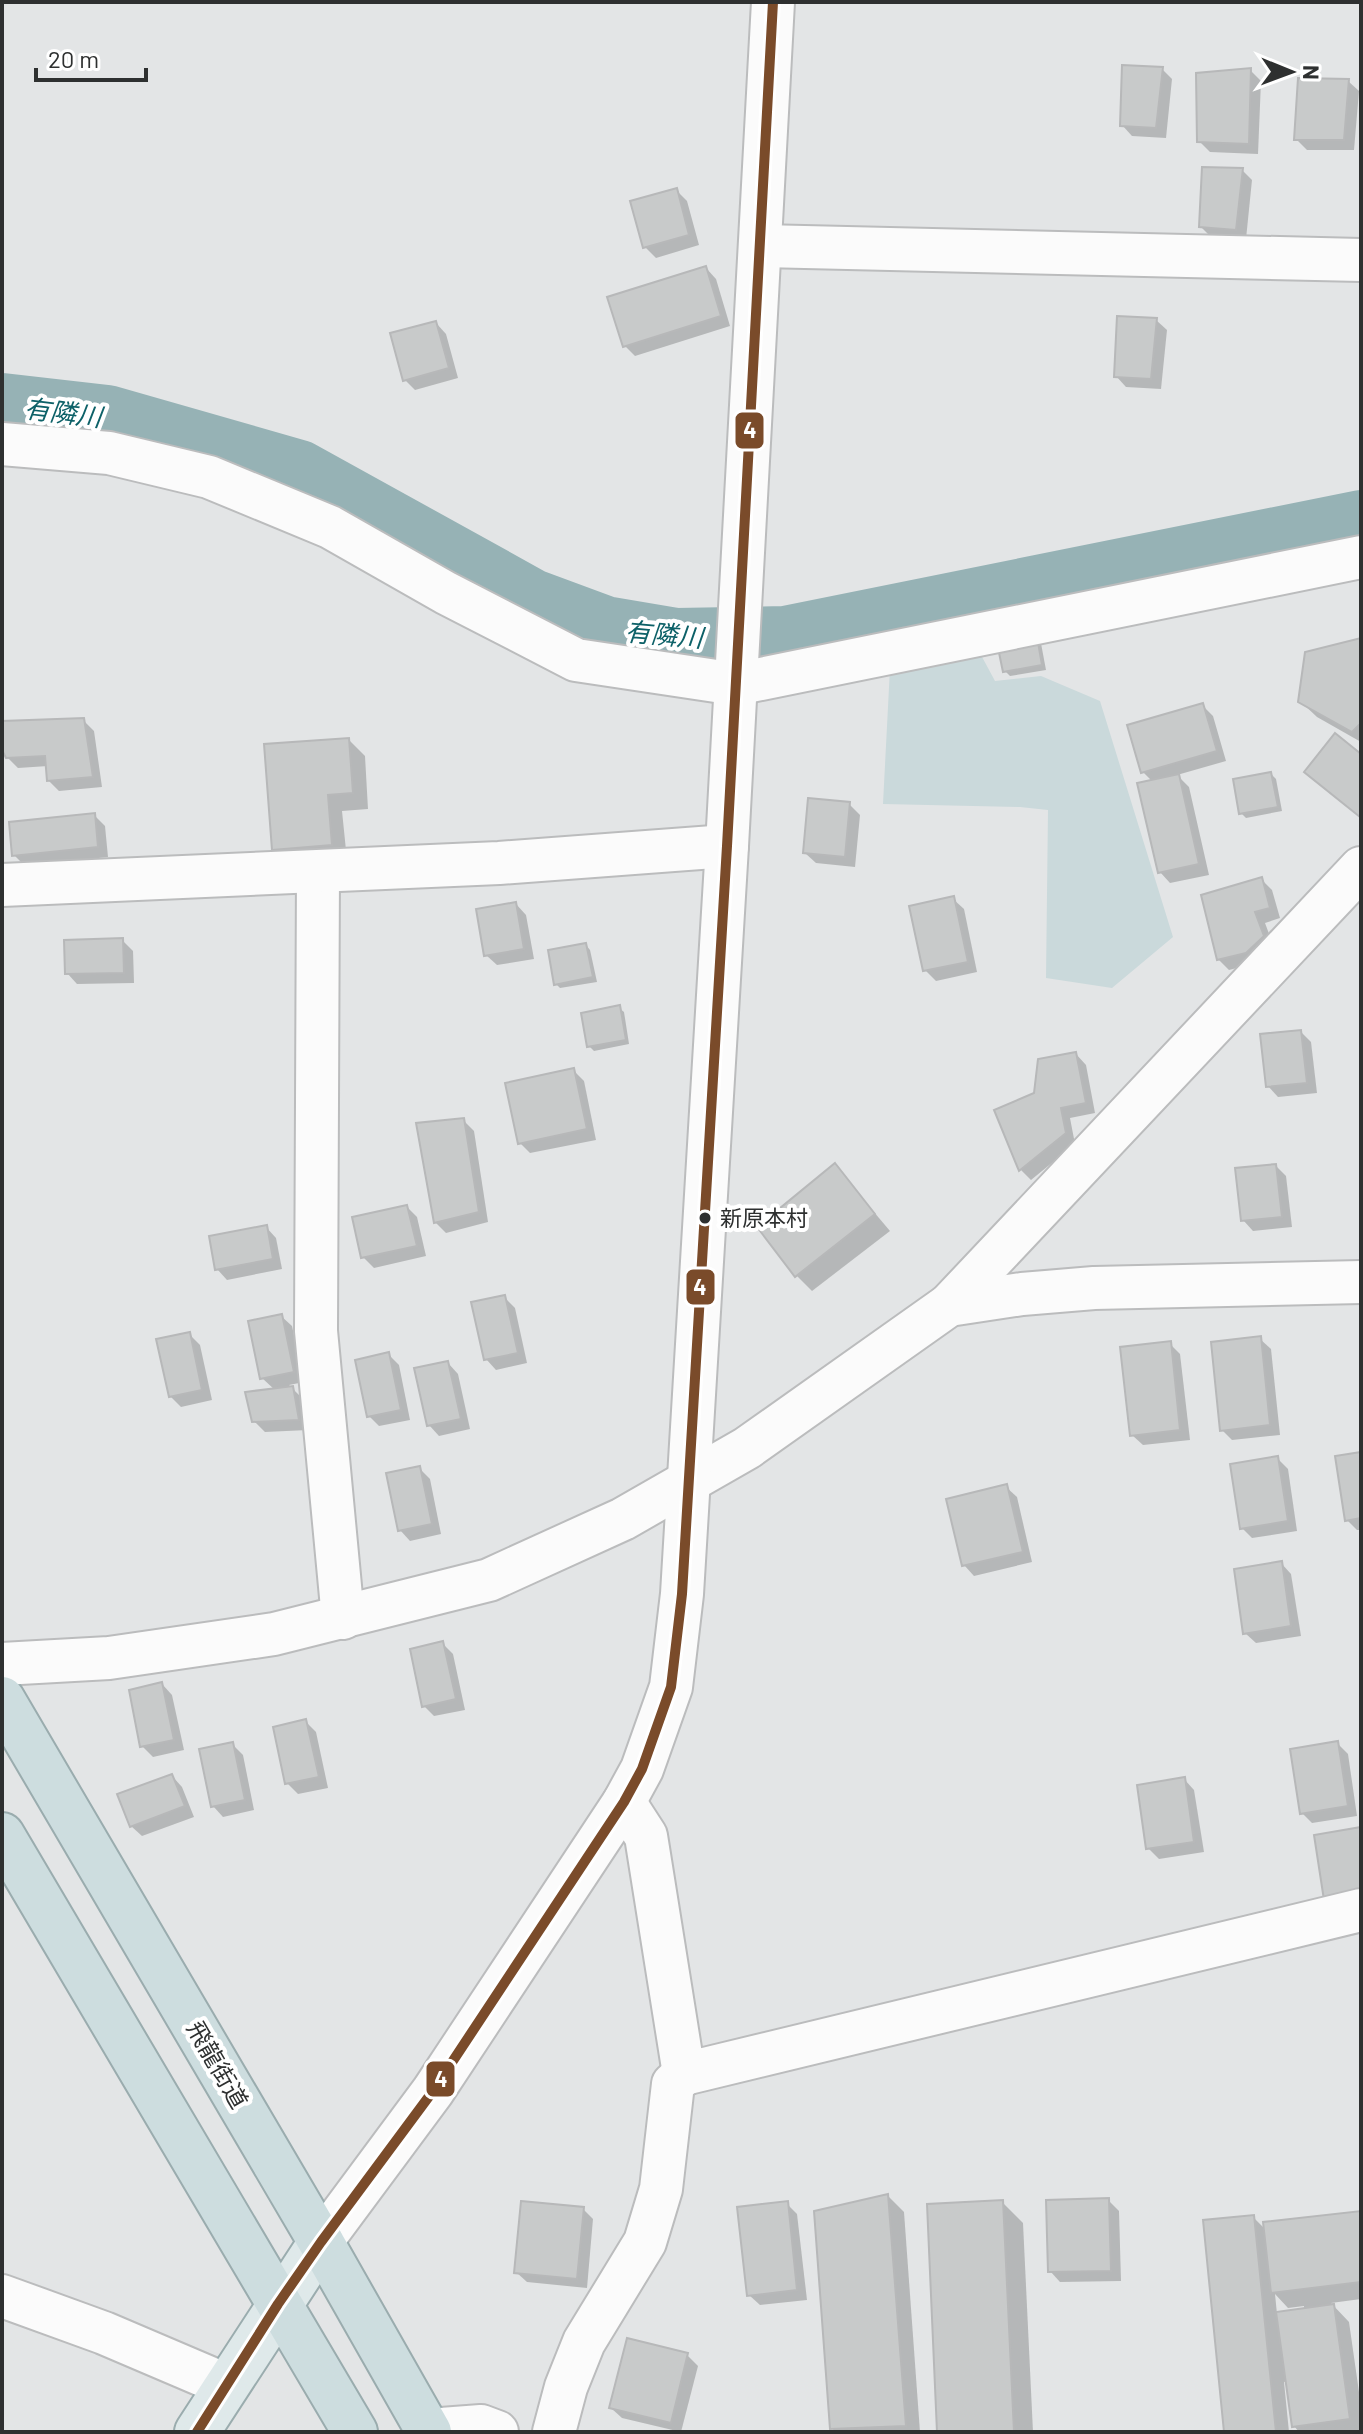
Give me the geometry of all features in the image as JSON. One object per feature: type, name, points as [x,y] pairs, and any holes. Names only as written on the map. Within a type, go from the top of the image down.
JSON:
[{"type":"highway","name":"飛龍街道","points":[[2,1699],[321,2242],[428,2431]]},
{"type":"highway","points":[[2,1835],[355,2432]]},
{"type":"main road","points":[[197,2432],[321,2242]]},
{"type":"street","points":[[321,2242],[433,2091],[624,1802],[642,1769],[671,1687],[682,1594],[773,2]]},
{"type":"street","points":[[760,246],[1361,260]]},
{"type":"street","points":[[2,444],[109,453],[209,477],[330,527],[446,593],[576,660],[736,675],[1361,557]]},
{"type":"street","points":[[2,885],[499,863],[727,846]]},
{"type":"street","points":[[2,1664],[173,1651],[274,1634],[489,1580],[623,1519],[688,1483],[747,1448],[949,1305],[1361,868]]},
{"type":"street","points":[[318,872],[316,1331],[343,1618]]},
{"type":"street","points":[[949,1305],[1022,1294],[1094,1288],[1361,1282]]},
{"type":"street","points":[[624,1802],[646,1836],[684,2074]]},
{"type":"street","points":[[554,2432],[566,2387],[584,2342],[645,2242],[661,2189],[673,2084],[684,2074],[1361,1910]]},
{"type":"street","points":[[2,2296],[104,2333],[226,2385]]},
{"type":"street","points":[[428,2431],[481,2426],[497,2432]]},
{"type":"shaded area","points":[[981,655],[995,681],[1041,676],[1100,701],[1173,937],[1112,988],[1046,978],[1048,810],[883,804],[890,668]]},
{"type":"building","points":[[1122,65],[1163,67],[1156,128],[1120,126]]},
{"type":"building","points":[[1251,68],[1249,144],[1197,142],[1196,73]]},
{"type":"building","points":[[1298,78],[1349,79],[1344,140],[1294,140]]},
{"type":"building","points":[[1202,167],[1243,168],[1236,230],[1199,227]]},
{"type":"building","points":[[677,188],[689,235],[643,248],[630,201]]},
{"type":"building","points":[[706,266],[721,316],[623,347],[607,297]]},
{"type":"building","points":[[1117,316],[1157,318],[1151,379],[1114,377]]},
{"type":"building","points":[[436,321],[449,368],[403,381],[390,333]]},
{"type":"building","points":[[1036,631],[1042,665],[1003,672],[996,638]]},
{"type":"building","points":[[1361,638],[1361,723],[1352,732],[1298,702],[1305,652]]},
{"type":"building","points":[[1203,703],[1217,751],[1141,773],[1127,725]]},
{"type":"building","points":[[84,718],[93,777],[47,781],[45,756],[6,758],[2,750],[2,721]]},
{"type":"building","points":[[1335,733],[1361,754],[1360,817],[1304,772]]},
{"type":"building","points":[[349,738],[353,793],[328,795],[332,845],[272,850],[264,744]]},
{"type":"building","points":[[1271,772],[1278,807],[1239,814],[1233,779]]},
{"type":"building","points":[[1179,774],[1199,864],[1158,873],[1137,783]]},
{"type":"building","points":[[808,798],[850,802],[845,857],[803,853]]},
{"type":"building","points":[[95,813],[98,847],[12,856],[9,822]]},
{"type":"building","points":[[1262,877],[1270,908],[1255,912],[1264,936],[1246,953],[1217,960],[1201,895]]},
{"type":"building","points":[[954,896],[968,962],[923,971],[909,906]]},
{"type":"building","points":[[516,902],[524,949],[484,956],[476,909]]},
{"type":"building","points":[[123,938],[124,973],[65,974],[64,940]]},
{"type":"building","points":[[586,943],[593,977],[554,985],[548,950]]},
{"type":"building","points":[[620,1005],[626,1040],[587,1047],[581,1013]]},
{"type":"building","points":[[1301,1030],[1307,1083],[1266,1087],[1260,1034]]},
{"type":"building","points":[[1076,1052],[1086,1103],[1061,1108],[1066,1133],[1019,1171],[994,1110],[1034,1093],[1038,1059]]},
{"type":"building","points":[[574,1068],[587,1129],[518,1144],[505,1083]]},
{"type":"building","points":[[464,1118],[479,1212],[434,1223],[416,1123]]},
{"type":"building","points":[[835,1163],[875,1214],[795,1277],[757,1227]]},
{"type":"building","points":[[1276,1164],[1282,1217],[1241,1221],[1235,1168]]},
{"type":"building","points":[[407,1205],[417,1246],[361,1258],[352,1217]]},
{"type":"building","points":[[267,1225],[273,1259],[215,1270],[209,1236]]},
{"type":"building","points":[[505,1295],[518,1353],[484,1360],[471,1302]]},
{"type":"building","points":[[282,1314],[294,1372],[260,1379],[248,1321]]},
{"type":"building","points":[[190,1332],[202,1390],[169,1397],[156,1339]]},
{"type":"building","points":[[1261,1336],[1270,1425],[1220,1431],[1211,1342]]},
{"type":"building","points":[[1171,1341],[1180,1430],[1130,1436],[1120,1347]]},
{"type":"building","points":[[389,1352],[401,1410],[367,1417],[355,1360]]},
{"type":"building","points":[[448,1361],[461,1419],[427,1426],[414,1368]]},
{"type":"building","points":[[293,1386],[299,1420],[252,1422],[245,1392]]},
{"type":"building","points":[[1361,1452],[1361,1518],[1345,1521],[1335,1456]]},
{"type":"building","points":[[1278,1456],[1288,1521],[1240,1529],[1230,1464]]},
{"type":"building","points":[[420,1466],[432,1524],[398,1531],[386,1473]]},
{"type":"building","points":[[1007,1484],[1023,1552],[962,1566],[946,1499]]},
{"type":"building","points":[[1282,1561],[1291,1626],[1243,1634],[1234,1569]]},
{"type":"building","points":[[443,1641],[456,1699],[422,1707],[410,1649]]},
{"type":"building","points":[[162,1682],[174,1740],[140,1747],[129,1690]]},
{"type":"building","points":[[306,1719],[319,1777],[285,1784],[273,1727]]},
{"type":"building","points":[[1338,1741],[1348,1806],[1300,1814],[1290,1749]]},
{"type":"building","points":[[233,1742],[245,1800],[211,1807],[199,1749]]},
{"type":"building","points":[[172,1774],[185,1806],[130,1827],[117,1794]]},
{"type":"building","points":[[1185,1777],[1194,1842],[1146,1849],[1137,1785]]},
{"type":"building","points":[[1361,1827],[1361,1894],[1324,1900],[1314,1835]]},
{"type":"building","points":[[888,2194],[906,2426],[830,2429],[814,2211]]},
{"type":"building","points":[[1109,2198],[1111,2271],[1048,2272],[1046,2200]]},
{"type":"building","points":[[1003,2200],[1014,2432],[937,2432],[927,2204]]},
{"type":"building","points":[[521,2201],[584,2207],[577,2279],[514,2273]]},
{"type":"building","points":[[788,2201],[797,2290],[747,2296],[737,2207]]},
{"type":"building","points":[[1361,2211],[1361,2282],[1271,2293],[1263,2222]]},
{"type":"building","points":[[1254,2215],[1276,2432],[1224,2432],[1203,2220]]},
{"type":"building","points":[[1334,2304],[1350,2419],[1292,2427],[1276,2312]]},
{"type":"building","points":[[627,2338],[688,2353],[671,2423],[609,2408]]},
{"type":"waterway","name":"有隣川","points":[[2,406],[107,418],[299,473],[532,602],[605,629],[676,641],[785,639],[1361,523]]},
{"type":"transit line","name":"4","points":[[197,2432],[278,2304],[433,2091],[624,1802],[642,1769],[671,1687],[682,1594],[773,2]]},
{"type":"place","name":"新原本村","points":[[705,1218]]}]
